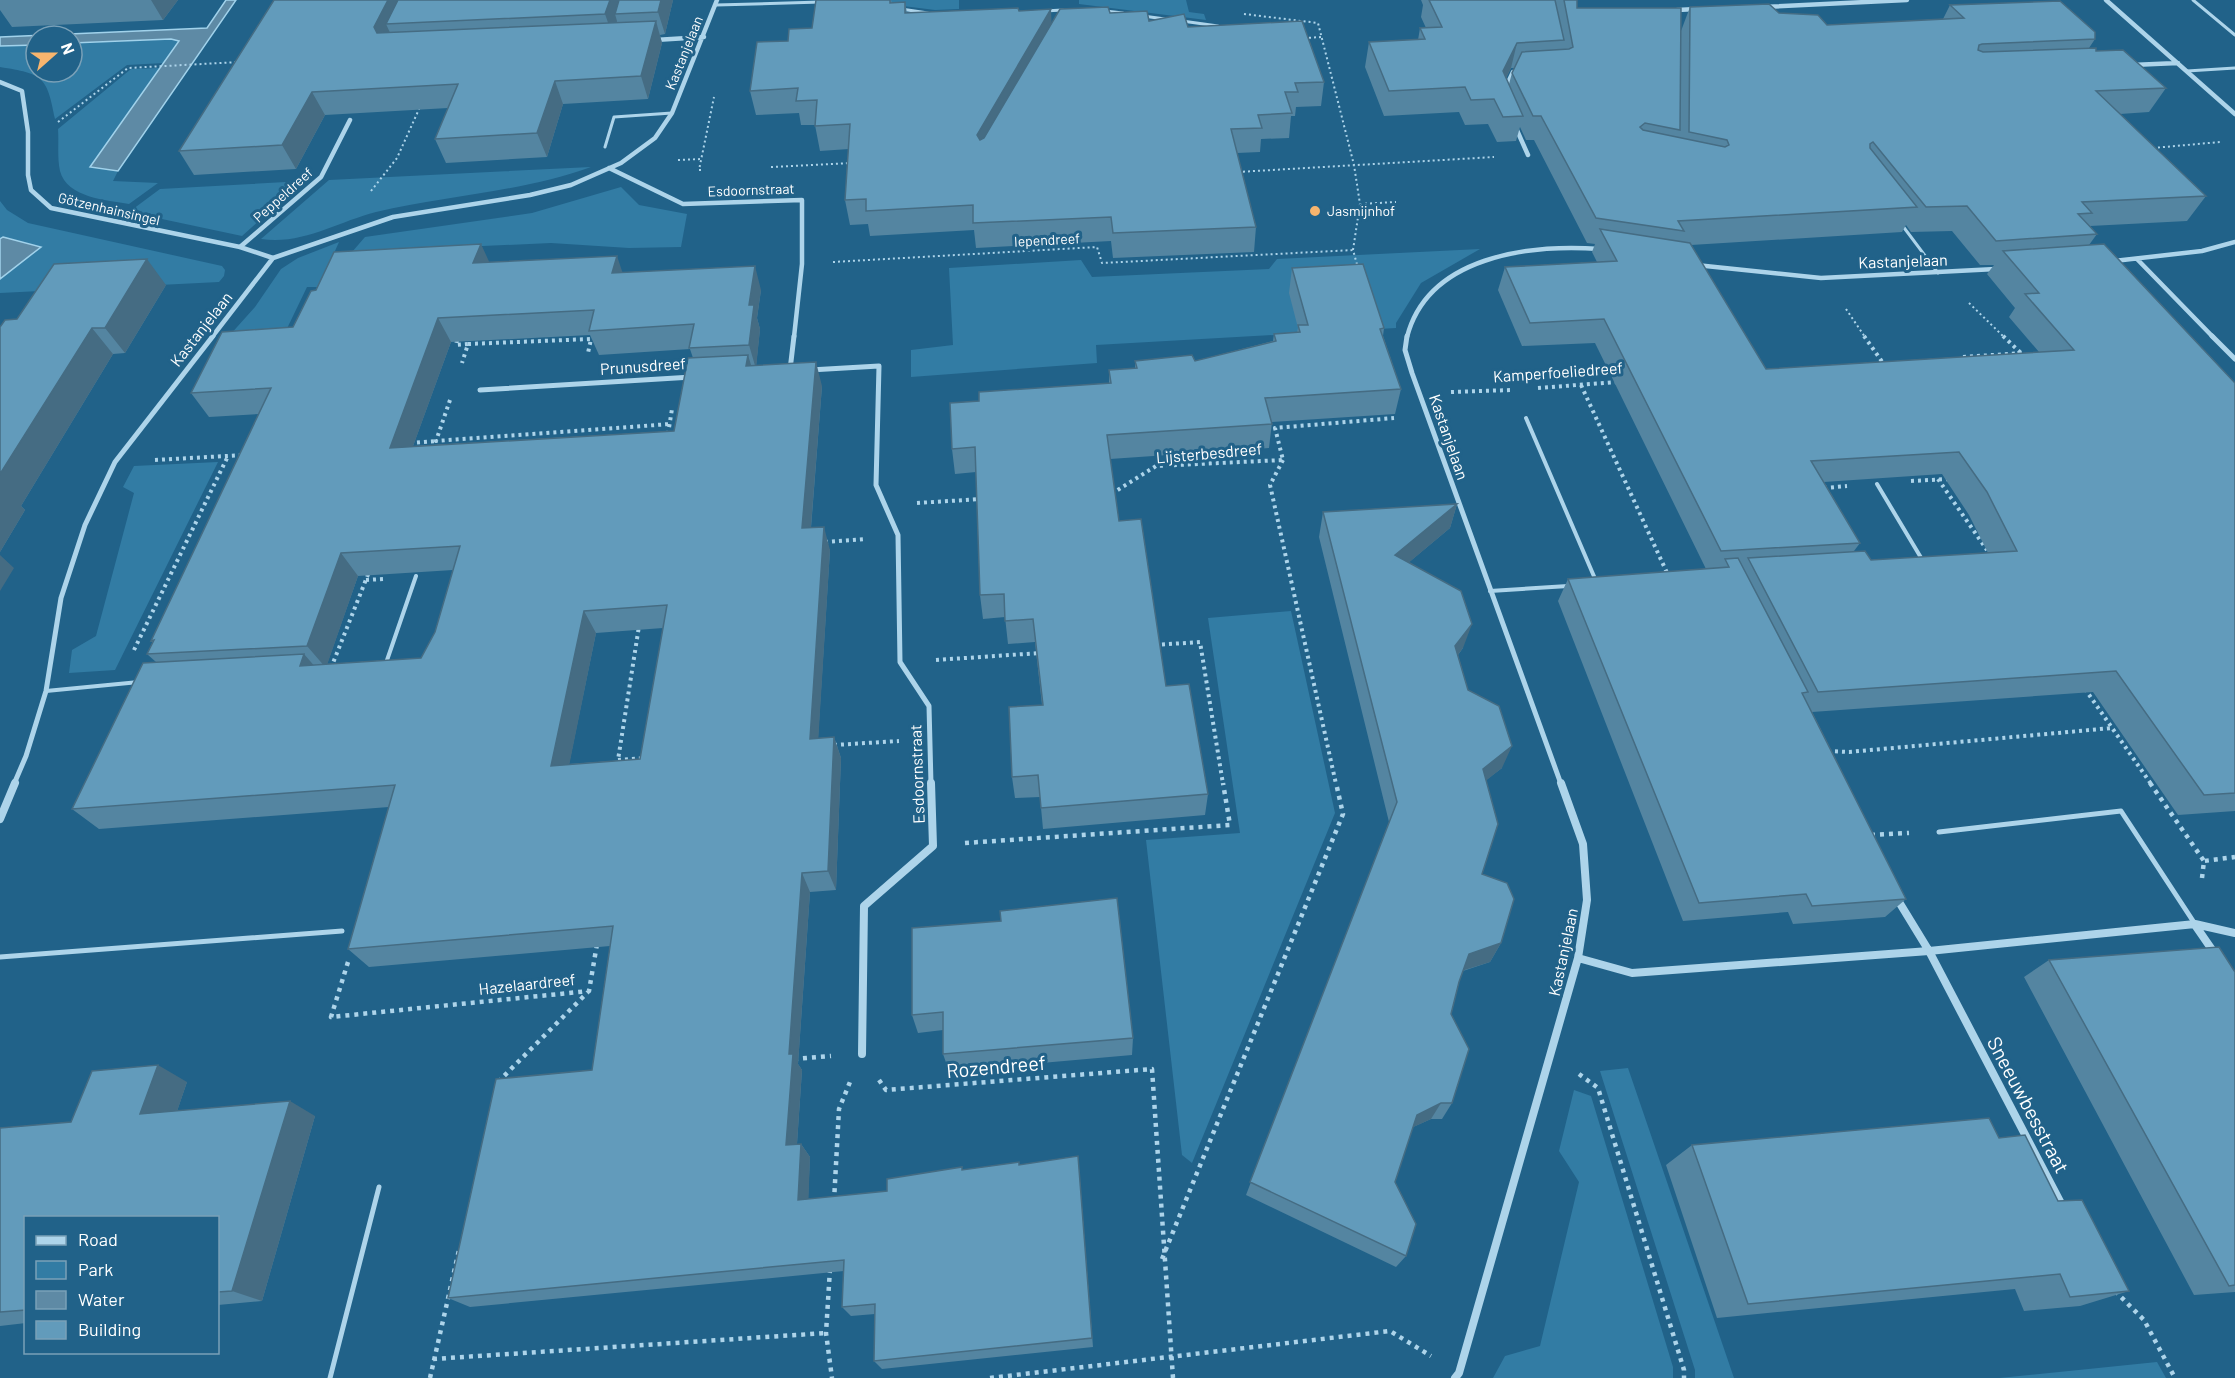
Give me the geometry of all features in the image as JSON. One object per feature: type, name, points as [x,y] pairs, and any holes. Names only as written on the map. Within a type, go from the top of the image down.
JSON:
[{"type":"street","points":[[1755,7],[1907,0]]},
{"type":"street","points":[[2106,0],[2235,114]]},
{"type":"street","name":"Kastanjelaan","points":[[0,819],[26,756],[46,691],[61,598],[85,525],[115,462],[273,258],[393,217],[530,195],[571,185],[609,168],[655,138],[672,113],[716,3]]},
{"type":"street","points":[[1666,10],[1700,9]]},
{"type":"street","points":[[1677,10],[1677,21]]},
{"type":"street","points":[[649,40],[704,37]]},
{"type":"street","points":[[2131,65],[2178,63]]},
{"type":"street","points":[[1501,97],[1513,72],[1523,71]]},
{"type":"street","name":"Götzenhainsingel","points":[[0,82],[22,91],[28,132],[28,175],[31,190],[51,208],[240,247],[273,258]]},
{"type":"street","name":"Peppeldreef","points":[[240,247],[321,177],[350,120]]},
{"type":"street","points":[[1514,126],[1528,155]]},
{"type":"street","name":"Esdoornstraat","points":[[609,168],[683,204],[802,200],[801,264],[789,371]]},
{"type":"street","points":[[2102,262],[2137,260],[2202,251],[2235,242]]},
{"type":"street","name":"Kastanjelaan","points":[[1457,1376],[1552,1054],[1578,958],[1587,900],[1583,844],[1405,350],[1409,326],[1421,301],[1443,280],[1478,264],[1515,254],[1574,246],[1605,250]]},
{"type":"street","points":[[2137,260],[2235,359]]},
{"type":"street","name":"Kastanjelaan","points":[[1683,263],[1821,278],[2008,268]]},
{"type":"street","points":[[778,372],[879,366],[876,485],[898,535],[900,662]]},
{"type":"street","name":"Prunusdreef","points":[[480,390],[698,376]]},
{"type":"street","name":"Esdoornstraat","points":[[862,1054],[864,906],[933,846],[929,706],[900,662]]},
{"type":"street","points":[[1894,893],[1929,951]]},
{"type":"street","points":[[1578,958],[1632,973],[1929,951],[2195,924],[2235,933]]},
{"type":"street","points":[[2195,924],[2218,958]]},
{"type":"street","name":"Sneeuwbesstraat","points":[[1929,951],[2066,1212]]},
{"type":"lane","points":[[2193,0],[2235,35]]},
{"type":"lane","points":[[716,3],[827,2]]},
{"type":"lane","points":[[898,9],[934,14]]},
{"type":"lane","points":[[1035,11],[1069,10]]},
{"type":"lane","points":[[1102,10],[1126,14]]},
{"type":"lane","points":[[1137,15],[1229,28]]},
{"type":"lane","points":[[2187,71],[2235,68]]},
{"type":"lane","name":"Kastanjelaan","points":[[605,147],[614,117],[672,113]]},
{"type":"lane","points":[[1896,217],[1938,273]]},
{"type":"lane","points":[[1526,418],[1597,584],[1585,585]]},
{"type":"lane","points":[[1876,484],[1925,564],[1915,565]]},
{"type":"lane","points":[[330,672],[384,669],[416,576]]},
{"type":"lane","points":[[1490,591],[1573,586]]},
{"type":"lane","points":[[46,691],[142,681]]},
{"type":"lane","points":[[1939,831],[2121,811],[2195,924]]},
{"type":"lane","points":[[0,957],[342,932]]},
{"type":"lane","points":[[330,1378],[379,1187]]},
{"type":"path","points":[[1238,14],[1318,23],[1354,165],[1360,204],[1353,250],[1360,273]]},
{"type":"path","points":[[1294,38],[1323,37]]},
{"type":"path","points":[[28,132],[52,126],[128,68],[248,62]]},
{"type":"path","points":[[353,229],[371,190],[397,158],[421,104]]},
{"type":"path","points":[[2143,149],[2223,141]]},
{"type":"path","points":[[1228,172],[1528,155]]},
{"type":"path","points":[[770,167],[853,163]]},
{"type":"path","points":[[699,170],[711,170]]},
{"type":"path","points":[[1360,204],[1396,202]]},
{"type":"path","name":"Iependreef","points":[[801,264],[1097,247],[1102,263],[1353,250]]},
{"type":"path","points":[[1938,273],[2029,362]]},
{"type":"path","points":[[1843,305],[1883,363]]},
{"type":"path","points":[[436,441],[468,344],[456,345],[458,336]]},
{"type":"path","points":[[1952,358],[2022,353]]},
{"type":"path","points":[[1872,363],[1894,362]]},
{"type":"path","points":[[668,435],[675,378]]},
{"type":"path","name":"Kamperfoeliedreef","points":[[1537,388],[1626,381]]},
{"type":"path","points":[[1581,385],[1671,579]]},
{"type":"path","points":[[453,392],[480,390]]},
{"type":"path","name":"Kamperfoeliedreef","points":[[1420,393],[1515,390]]},
{"type":"path","name":"Lijsterbesdreef","points":[[1104,491],[1116,491],[1156,466],[1283,459],[1275,428],[1427,416]]},
{"type":"path","points":[[399,444],[670,424]]},
{"type":"path","points":[[406,454],[410,443]]},
{"type":"path","points":[[115,462],[251,455]]},
{"type":"path","points":[[119,682],[228,456]]},
{"type":"path","points":[[1173,1378],[1162,1259],[1343,814],[1270,485],[1283,459]]},
{"type":"path","points":[[1818,488],[1950,478]]},
{"type":"path","points":[[1938,479],[1992,556]]},
{"type":"path","points":[[886,505],[990,499]]},
{"type":"path","points":[[815,543],[898,535]]},
{"type":"path","points":[[330,672],[370,568]]},
{"type":"path","points":[[366,580],[416,576]]},
{"type":"path","points":[[622,768],[618,760],[640,618]]},
{"type":"path","points":[[933,846],[1230,825],[1200,642],[1154,645]]},
{"type":"path","points":[[900,662],[1050,652]]},
{"type":"path","points":[[2079,681],[2204,861]]},
{"type":"path","points":[[1827,751],[1849,752],[2112,728]]},
{"type":"path","points":[[826,746],[930,739]]},
{"type":"path","points":[[618,760],[653,758]]},
{"type":"path","points":[[1870,836],[1939,831]]},
{"type":"path","name":"Hazelaardreef","points":[[342,932],[357,930],[331,1017],[589,991],[599,935]]},
{"type":"path","points":[[495,1094],[497,1083],[589,991]]},
{"type":"path","points":[[791,1060],[862,1054],[839,1109],[833,1204]]},
{"type":"path","name":"Rozendreef","points":[[862,1054],[886,1090],[1152,1069],[1160,1158],[1162,1259]]},
{"type":"path","points":[[1552,1054],[1598,1088],[1684,1370],[1684,1378]]},
{"type":"path","points":[[497,1083],[509,1082]]},
{"type":"path","points":[[430,1378],[460,1244]]},
{"type":"path","points":[[830,1263],[826,1333],[832,1378]]},
{"type":"path","points":[[2106,1282],[2144,1320],[2175,1378]]},
{"type":"path","points":[[990,1378],[1390,1331],[1457,1376]]},
{"type":"path","points":[[433,1359],[826,1333]]},
{"type":"green space","points":[[855,0],[959,0],[959,9],[935,10]]},
{"type":"green space","points":[[1079,0],[1186,0],[1189,12],[1204,14],[1206,20],[1079,4]]},
{"type":"green space","points":[[171,39],[179,41],[164,63],[127,65],[55,119],[44,84],[84,84],[84,43]]},
{"type":"green space","points":[[24,45],[24,72],[0,67],[0,46]]},
{"type":"green space","points":[[160,68],[91,167],[118,171],[113,181],[158,183],[129,204],[99,199],[71,187],[64,180],[60,171],[58,129],[131,69]]},
{"type":"green space","points":[[591,167],[512,188],[376,212],[306,236],[276,240],[261,239],[329,180]]},
{"type":"green space","points":[[304,181],[242,236],[129,212],[160,189]]},
{"type":"green space","points":[[621,187],[639,205],[687,214],[681,247],[629,248],[551,243],[352,252],[365,237],[532,213]]},
{"type":"green space","points":[[0,201],[7,210],[28,223],[222,266],[225,270],[224,276],[219,282],[0,293],[0,279],[40,247],[3,237],[0,239]]},
{"type":"green space","points":[[339,242],[319,287],[307,287],[280,343],[220,346],[255,307],[281,269],[298,258]]},
{"type":"green space","points":[[1480,249],[1421,283],[1396,323],[1396,328],[1096,345],[1097,363],[911,377],[911,350],[953,345],[949,268],[1081,260],[1092,277],[1269,269],[1277,259]]},
{"type":"green space","points":[[218,462],[115,670],[69,673],[72,650],[96,636],[134,493],[123,487],[134,466]]},
{"type":"green space","points":[[1291,611],[1335,813],[1192,1163],[1182,1155],[1146,840],[1240,833],[1208,618]]},
{"type":"green space","points":[[1628,1068],[1734,1378],[1695,1378],[1695,1370],[1600,1071]]},
{"type":"green space","points":[[1574,1090],[1591,1096],[1673,1367],[1673,1378],[1493,1378],[1505,1356],[1540,1346],[1579,1182],[1559,1151]]},
{"type":"green space","points":[[2157,1362],[2166,1378],[1999,1378]]},
{"type":"water","points":[[226,0],[236,0],[118,171],[90,167],[179,41],[171,39],[84,43],[84,33],[207,28]]},
{"type":"water","points":[[24,36],[24,45],[0,46],[0,37]]},
{"type":"water","points":[[3,237],[41,247],[0,279],[0,239]]},
{"type":"building","points":[[274,0],[388,0],[374,27],[377,33],[656,21],[641,76],[555,81],[537,133],[435,139],[458,84],[312,92],[282,145],[179,151]]},
{"type":"building","points":[[398,0],[610,0],[605,14],[386,24]]},
{"type":"building","points":[[619,0],[661,0],[658,12],[615,14]]},
{"type":"building","points":[[816,0],[905,2],[905,13],[1018,8],[1019,11],[1051,9],[977,135],[980,140],[984,138],[1060,9],[1108,7],[1110,13],[1147,11],[1149,21],[1184,14],[1188,27],[1302,21],[1324,82],[1295,83],[1298,92],[1285,92],[1292,113],[1258,115],[1262,128],[1231,129],[1256,227],[1113,233],[1111,217],[973,223],[973,205],[866,211],[866,199],[845,200],[850,124],[815,126],[817,100],[796,101],[798,88],[750,91],[757,42],[788,41],[789,29],[812,28]]},
{"type":"building","points":[[1429,0],[1555,0],[1564,40],[1517,43],[1503,71],[1523,116],[1503,117],[1494,99],[1471,100],[1465,87],[1389,91],[1369,42],[1425,39],[1420,28],[1442,27]]},
{"type":"building","points":[[1564,0],[1577,0],[1577,8],[1681,8],[1680,130],[1645,123],[1640,127],[1643,130],[1725,147],[1729,145],[1727,140],[1689,132],[1690,7],[1769,4],[1779,13],[1818,15],[1827,25],[1964,18],[1950,5],[2060,1],[2095,32],[2095,39],[1982,44],[1979,45],[1978,50],[1983,52],[2096,48],[2096,51],[2123,50],[2166,88],[2096,91],[2206,196],[2082,202],[2092,213],[2078,214],[2097,234],[1996,241],[1967,206],[1926,207],[1873,142],[1870,148],[1917,207],[1678,221],[1684,231],[1596,218],[1541,116],[1533,116],[1512,73],[1522,52],[1573,47]]},
{"type":"building","points":[[1600,229],[1690,243],[1766,369],[2074,350],[2025,294],[2039,293],[2003,251],[2104,244],[2235,383],[2235,793],[2204,795],[2116,671],[1818,692],[1748,558],[1865,551],[1871,560],[2017,551],[1987,492],[1959,452],[1811,461],[1860,543],[1721,551],[1604,319],[1530,323],[1505,267],[1617,261]]},
{"type":"building","points":[[481,244],[473,263],[617,256],[612,273],[755,266],[749,305],[754,305],[749,345],[689,348],[694,324],[589,331],[594,310],[438,318],[390,448],[674,431],[688,358],[748,355],[746,366],[816,362],[802,528],[824,527],[810,739],[834,737],[828,871],[802,873],[789,1054],[793,1054],[786,1145],[801,1144],[798,1200],[887,1191],[887,1179],[962,1167],[962,1170],[1019,1162],[1019,1165],[1078,1156],[1092,1338],[874,1361],[875,1304],[842,1307],[844,1260],[448,1298],[496,1079],[592,1070],[613,926],[348,949],[395,785],[72,809],[143,663],[304,654],[300,666],[421,658],[435,632],[460,546],[341,553],[307,646],[147,654],[154,640],[151,641],[271,388],[191,393],[222,332],[293,327],[311,291],[316,290],[334,252]],"holes":[[[667,605],[640,759],[551,766],[584,611]]]},
{"type":"building","points":[[147,259],[105,328],[92,328],[0,474],[0,327],[5,320],[17,319],[54,264]]},
{"type":"building","points":[[1363,264],[1384,328],[1380,329],[1401,389],[1265,398],[1272,424],[1107,435],[1119,521],[1141,519],[1166,686],[1189,684],[1208,794],[1041,808],[1038,775],[1012,777],[1009,707],[1043,705],[1033,619],[1005,621],[1004,594],[980,595],[975,447],[952,449],[950,403],[979,401],[979,392],[1111,383],[1109,370],[1137,368],[1135,361],[1192,355],[1195,361],[1276,341],[1274,334],[1300,332],[1298,325],[1308,325],[1292,268]]},
{"type":"building","points":[[1457,504],[1395,555],[1461,591],[1472,624],[1455,646],[1468,690],[1499,706],[1512,746],[1483,769],[1498,824],[1482,874],[1507,883],[1514,899],[1501,943],[1469,954],[1459,982],[1451,1014],[1469,1049],[1452,1103],[1441,1103],[1417,1115],[1395,1182],[1416,1224],[1406,1256],[1250,1182],[1397,802],[1323,512]]},
{"type":"building","points":[[1738,558],[1808,692],[1802,693],[1906,899],[1812,906],[1806,894],[1699,903],[1568,579],[1729,567],[1725,559]]},
{"type":"building","points":[[1117,898],[1133,1038],[943,1054],[943,1012],[912,1015],[912,928],[1001,921],[1000,911]]},
{"type":"building","points":[[2219,947],[2235,972],[2235,1285],[2229,1286],[2049,960]]},
{"type":"building","points":[[158,1065],[140,1114],[290,1101],[232,1291],[219,1292],[219,1216],[24,1216],[24,1310],[0,1312],[0,1128],[71,1122],[92,1071]]},
{"type":"building","points":[[1989,1118],[1999,1138],[2025,1135],[2058,1201],[2082,1200],[2129,1291],[2070,1297],[2060,1274],[1748,1304],[1692,1145]]},
{"type":"place","name":"Jasmijnhof","points":[[1315,211]]}]
